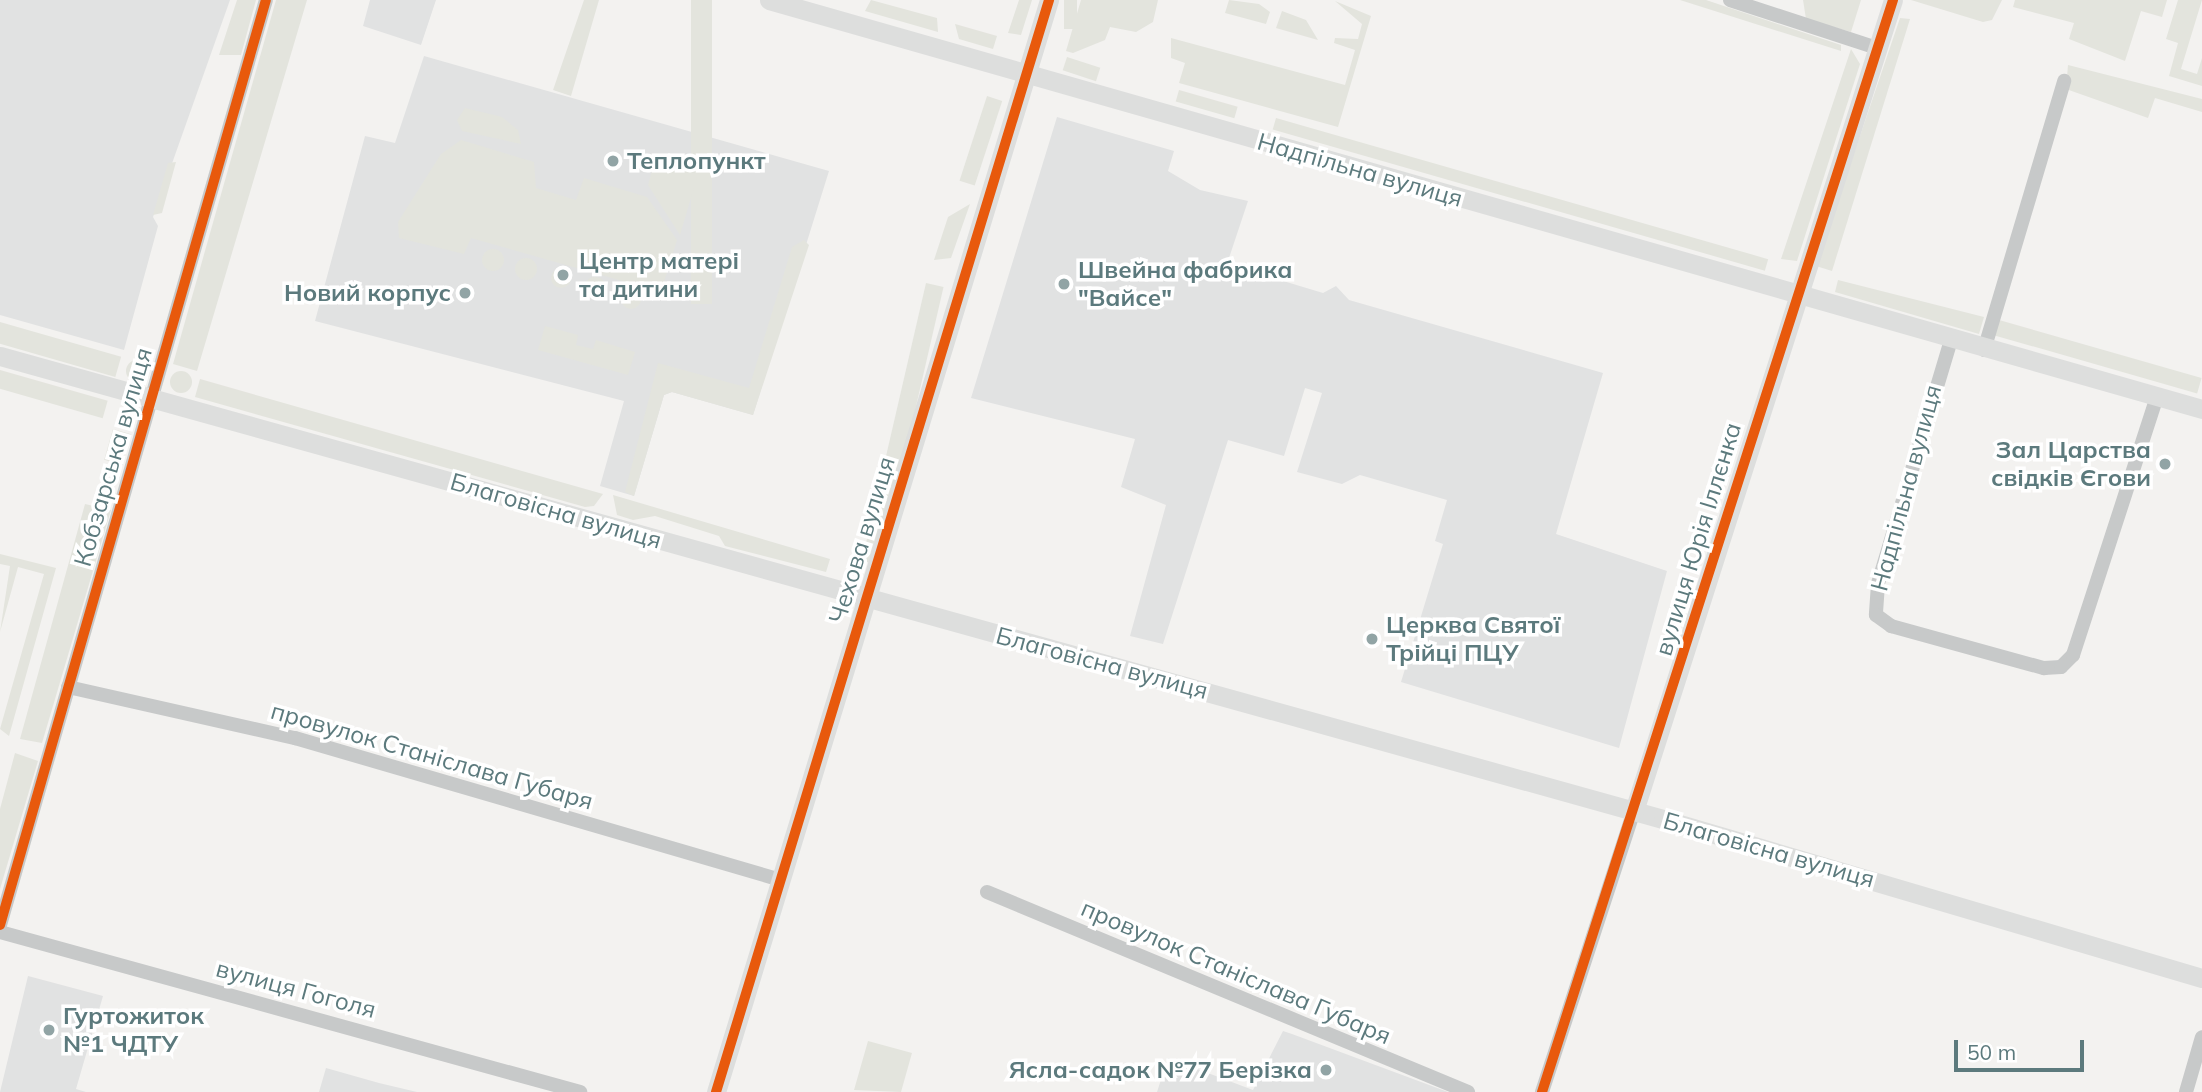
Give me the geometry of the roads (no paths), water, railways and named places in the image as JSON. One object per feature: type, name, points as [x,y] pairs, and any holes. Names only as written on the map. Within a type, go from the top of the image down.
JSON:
[{"type":"main road","name":"Надпільна вулиця","points":[[769,0],[1796,297],[2202,408]]},
{"type":"main road","name":"Чехова вулиця","points":[[716,1092],[1049,0]]},
{"type":"main road","name":"вулиця Юрія Іллєнка","points":[[1634,811],[1874,47],[1894,0]]},
{"type":"main road","name":"Благовісна вулиця","points":[[0,356],[1634,811],[2202,978]]},
{"type":"street","name":"Кобзарська вулиця","points":[[0,925],[266,0]]},
{"type":"street","points":[[1730,0],[1874,47]]},
{"type":"street","points":[[1984,350],[2064,81]]},
{"type":"street","name":"Надпільна вулиця","points":[[1951,340],[1886,555],[1876,615],[1904,630],[2032,665],[2055,669],[2073,654],[2157,396]]},
{"type":"street","name":"провулок Станіслава Губаря","points":[[68,687],[295,738],[781,880]]},
{"type":"street","name":"вулиця Юрія Іллєнка","points":[[1542,1092],[1634,811]]},
{"type":"street","name":"провулок Станіслава Губаря","points":[[987,892],[1468,1092]]},
{"type":"street","name":"вулиця Гоголя","points":[[0,932],[580,1092]]},
{"type":"street","points":[[2186,1092],[2202,1037]]},
{"type":"place","name":"Теплопункт","points":[[613,161]]},
{"type":"place","name":"Центр матері та дитини","points":[[563,275]]},
{"type":"place","name":"Швейна фабрика \"Вайсе\"","points":[[1064,284]]},
{"type":"place","name":"Новий корпус","points":[[465,293]]},
{"type":"place","name":"Зал Царства свідків Єгови","points":[[2165,464]]},
{"type":"place","name":"Церква Святої Трійці ПЦУ","points":[[1372,639]]},
{"type":"place","name":"Гуртожиток №1 ЧДТУ","points":[[49,1030]]},
{"type":"place","name":"Ясла-садок №77 Берізка","points":[[1326,1070]]}]
